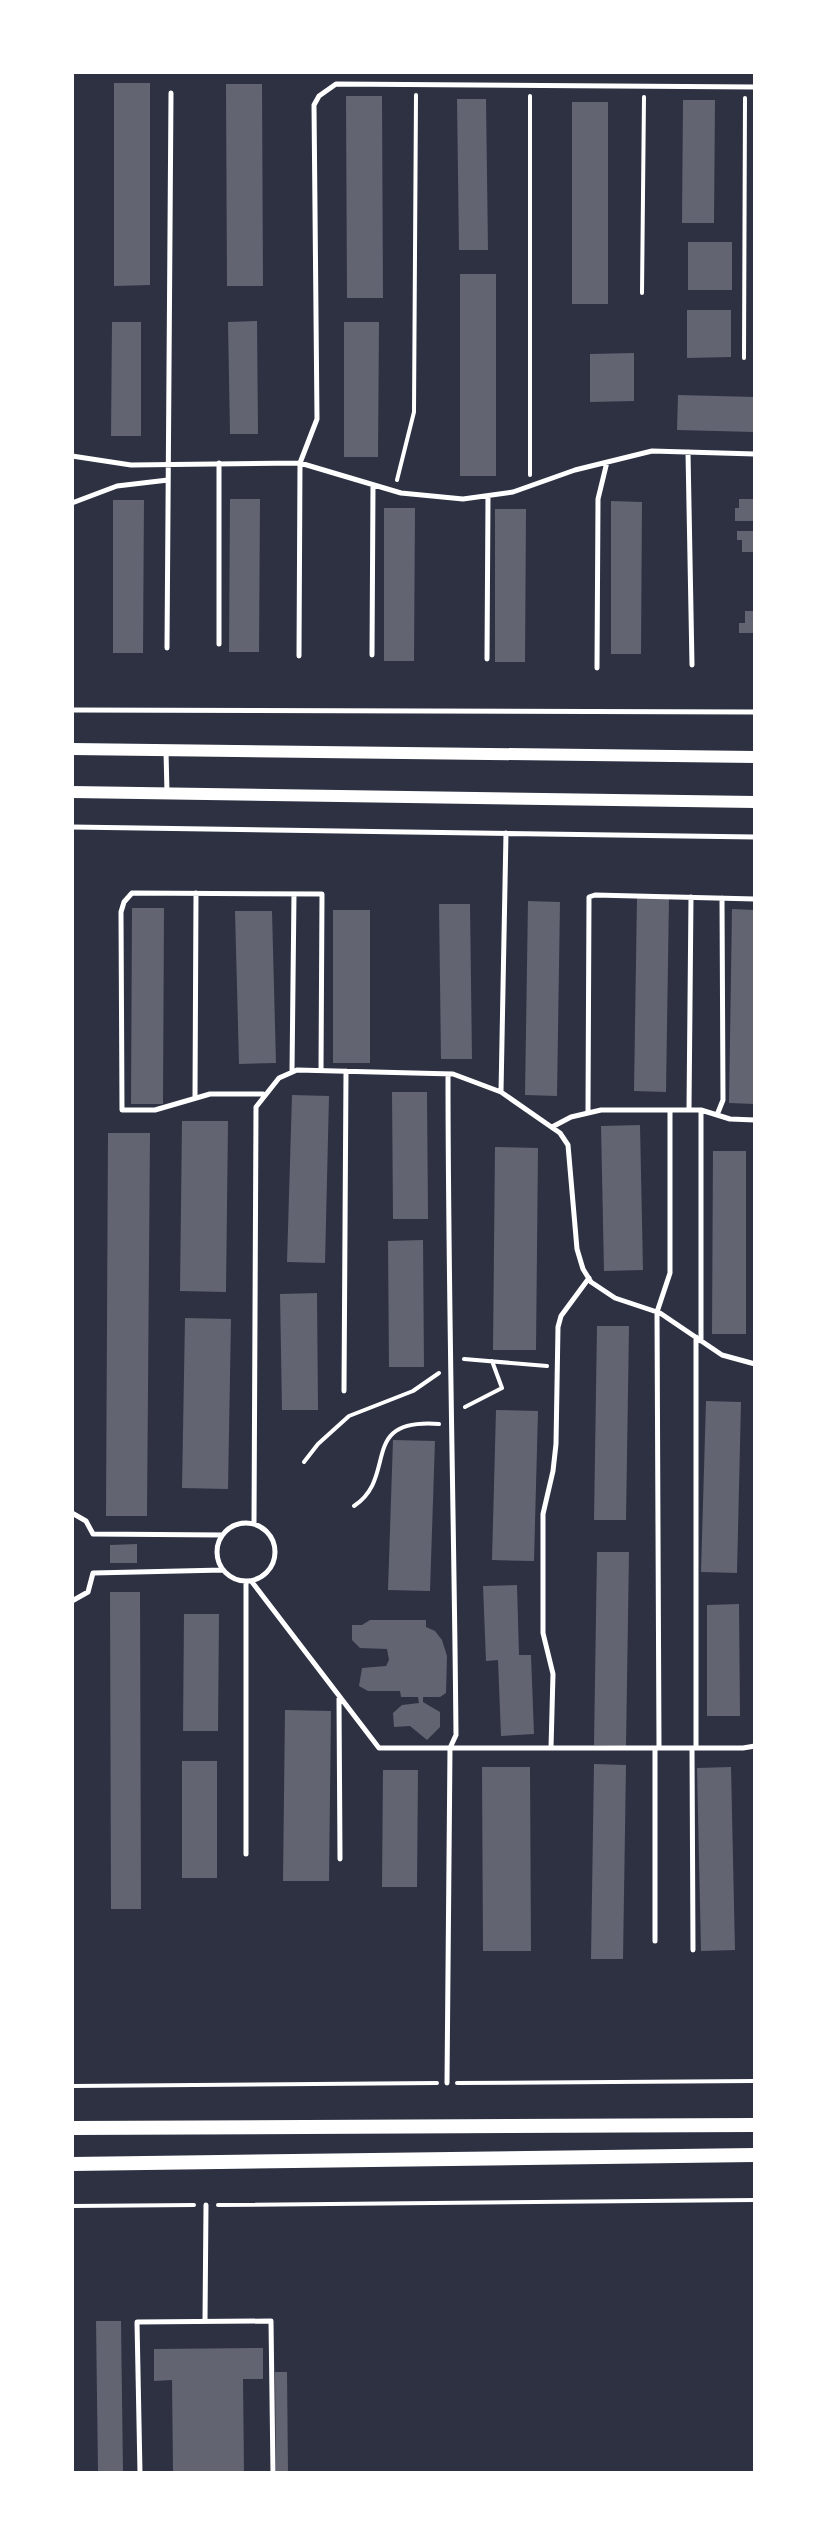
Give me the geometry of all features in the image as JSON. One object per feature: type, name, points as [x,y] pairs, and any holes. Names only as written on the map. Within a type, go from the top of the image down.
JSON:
[{"type":"main road","points":[[72,2128],[755,2125]]},
{"type":"main road","points":[[72,2164],[755,2155]]},
{"type":"street","points":[[72,749],[755,757]]},
{"type":"street","points":[[72,792],[755,802]]},
{"type":"lane","points":[[299,656],[300,463],[317,419],[314,105],[319,96],[336,84],[755,87]]},
{"type":"lane","points":[[167,648],[171,93]]},
{"type":"lane","points":[[72,456],[131,465],[300,463],[394,491],[463,499],[530,486],[575,470],[652,451],[755,454]]},
{"type":"lane","points":[[688,452],[692,665]]},
{"type":"lane","points":[[597,668],[598,499],[607,462]]},
{"type":"lane","points":[[219,463],[219,644]]},
{"type":"lane","points":[[72,503],[117,486],[168,480]]},
{"type":"lane","points":[[372,655],[373,486]]},
{"type":"lane","points":[[487,659],[488,496]]},
{"type":"lane","points":[[72,710],[755,712]]},
{"type":"lane","points":[[166,750],[167,793]]},
{"type":"lane","points":[[72,827],[755,837]]},
{"type":"lane","points":[[501,1092],[506,833]]},
{"type":"lane","points":[[264,1094],[210,1094],[155,1110],[122,1110],[121,912],[124,902],[132,893],[322,894],[321,1071]]},
{"type":"lane","points":[[195,1098],[196,893]]},
{"type":"lane","points":[[292,1072],[294,894]]},
{"type":"lane","points":[[588,1111],[589,897],[755,899]]},
{"type":"lane","points":[[689,1110],[691,897]]},
{"type":"lane","points":[[717,1115],[723,1100],[722,898]]},
{"type":"lane","points":[[344,1391],[346,1071]]},
{"type":"lane","points":[[254,1523],[256,1107],[279,1078],[292,1072],[448,1074],[501,1092],[552,1127],[568,1145],[577,1249],[589,1278],[615,1298],[657,1312],[722,1355],[755,1364]]},
{"type":"lane","points":[[447,2083],[450,1748],[456,1735],[448,1074]]},
{"type":"lane","points":[[655,1941],[657,1312],[670,1273],[670,1110]]},
{"type":"lane","points":[[552,1127],[588,1111],[701,1110],[730,1119],[755,1120]]},
{"type":"lane","points":[[693,1950],[701,1110]]},
{"type":"lane","points":[[551,1748],[553,1674],[543,1633],[543,1514],[553,1471],[558,1327],[561,1316],[589,1278]]},
{"type":"lane","points":[[72,1513],[86,1521],[93,1534],[223,1535]]},
{"type":"lane","points":[[254,1523],[270,1534],[276,1553],[269,1571],[249,1582],[233,1579],[223,1570],[217,1547],[223,1535],[235,1525],[254,1523]]},
{"type":"lane","points":[[72,1601],[88,1592],[93,1573],[223,1570]]},
{"type":"lane","points":[[249,1582],[379,1748],[755,1746]]},
{"type":"lane","points":[[246,1854],[249,1582]]},
{"type":"lane","points":[[339,1697],[340,1859]]},
{"type":"lane","points":[[205,2321],[206,2205]]},
{"type":"lane","points":[[140,2473],[137,2322],[205,2321],[271,2321],[273,2473]]},
{"type":"path","points":[[394,491],[414,412],[416,85]]},
{"type":"path","points":[[530,85],[530,486]]},
{"type":"path","points":[[642,293],[644,86]]},
{"type":"path","points":[[744,358],[745,87]]},
{"type":"path","points":[[450,1357],[558,1367]]},
{"type":"path","points":[[453,1413],[502,1388],[492,1361]]},
{"type":"path","points":[[304,1462],[318,1444],[349,1416],[413,1391],[450,1365]]},
{"type":"path","points":[[354,1506],[373,1485],[382,1450],[398,1428],[408,1423],[453,1425]]},
{"type":"path","points":[[72,2086],[755,2081]]},
{"type":"path","points":[[72,2206],[755,2200]]},
{"type":"building","points":[[114,83],[150,83],[150,285],[114,286]]},
{"type":"building","points":[[226,84],[262,84],[263,286],[227,286]]},
{"type":"building","points":[[346,96],[382,96],[383,298],[347,298]]},
{"type":"building","points":[[457,99],[486,99],[488,250],[459,250]]},
{"type":"building","points":[[683,100],[715,100],[714,223],[682,223]]},
{"type":"building","points":[[572,102],[608,102],[608,304],[572,304]]},
{"type":"building","points":[[688,242],[732,242],[732,290],[688,290]]},
{"type":"building","points":[[460,274],[496,274],[496,476],[460,476]]},
{"type":"building","points":[[687,310],[731,310],[731,357],[687,358]]},
{"type":"building","points":[[257,321],[258,434],[230,434],[228,322]]},
{"type":"building","points":[[112,322],[141,322],[141,436],[111,436]]},
{"type":"building","points":[[344,322],[379,322],[378,457],[344,457]]},
{"type":"building","points":[[634,353],[634,401],[590,402],[590,354]]},
{"type":"building","points":[[678,395],[755,397],[754,432],[677,430]]},
{"type":"building","points":[[230,499],[260,499],[259,652],[229,652]]},
{"type":"building","points":[[739,499],[755,499],[755,521],[735,521]]},
{"type":"building","points":[[113,500],[144,500],[143,653],[113,653]]},
{"type":"building","points":[[611,501],[642,502],[641,654],[611,654]]},
{"type":"building","points":[[384,508],[415,508],[414,661],[384,661]]},
{"type":"building","points":[[495,509],[526,509],[525,662],[495,662]]},
{"type":"building","points":[[737,531],[755,531],[755,552],[742,552],[742,540],[737,540]]},
{"type":"building","points":[[745,611],[755,611],[755,633],[739,633],[739,623],[745,623]]},
{"type":"building","points":[[637,897],[669,897],[666,1092],[634,1091]]},
{"type":"building","points":[[528,901],[560,902],[557,1096],[525,1095]]},
{"type":"building","points":[[439,904],[470,904],[472,1059],[441,1059]]},
{"type":"building","points":[[132,908],[164,908],[163,1104],[131,1104]]},
{"type":"building","points":[[732,909],[755,910],[755,1104],[729,1103]]},
{"type":"building","points":[[333,910],[370,910],[370,1063],[333,1063]]},
{"type":"building","points":[[235,911],[272,911],[276,1063],[239,1064]]},
{"type":"building","points":[[392,1092],[427,1092],[428,1219],[393,1219]]},
{"type":"building","points":[[292,1095],[329,1096],[325,1263],[287,1262]]},
{"type":"building","points":[[182,1121],[228,1121],[226,1292],[180,1291]]},
{"type":"building","points":[[640,1125],[643,1270],[604,1271],[601,1126]]},
{"type":"building","points":[[108,1133],[150,1133],[147,1516],[106,1516]]},
{"type":"building","points":[[495,1147],[538,1148],[536,1350],[493,1350]]},
{"type":"building","points":[[713,1151],[746,1151],[746,1334],[712,1334]]},
{"type":"building","points":[[423,1240],[424,1367],[389,1367],[388,1241]]},
{"type":"building","points":[[317,1293],[318,1410],[282,1410],[280,1294]]},
{"type":"building","points":[[185,1318],[231,1319],[228,1489],[182,1488]]},
{"type":"building","points":[[597,1326],[629,1326],[626,1520],[594,1520]]},
{"type":"building","points":[[706,1401],[741,1402],[737,1573],[701,1572]]},
{"type":"building","points":[[496,1410],[538,1411],[534,1561],[492,1560]]},
{"type":"building","points":[[393,1440],[435,1441],[430,1591],[388,1590]]},
{"type":"building","points":[[137,1544],[137,1563],[110,1563],[110,1545]]},
{"type":"building","points":[[597,1552],[629,1552],[626,1746],[594,1745]]},
{"type":"building","points":[[517,1585],[519,1655],[531,1655],[534,1734],[501,1736],[498,1660],[486,1661],[483,1586]]},
{"type":"building","points":[[110,1592],[140,1592],[141,1909],[111,1909]]},
{"type":"building","points":[[739,1604],[740,1716],[707,1716],[707,1605]]},
{"type":"building","points":[[184,1614],[219,1614],[218,1731],[183,1731]]},
{"type":"building","points":[[370,1620],[426,1620],[426,1627],[435,1631],[442,1640],[447,1656],[446,1693],[440,1697],[423,1697],[423,1702],[440,1712],[440,1727],[427,1740],[410,1726],[394,1727],[393,1713],[402,1705],[419,1703],[418,1697],[401,1697],[400,1691],[368,1691],[359,1686],[362,1668],[386,1666],[389,1660],[387,1649],[360,1648],[352,1640],[352,1625],[362,1625]]},
{"type":"building","points":[[285,1710],[331,1711],[329,1881],[283,1881]]},
{"type":"building","points":[[182,1761],[217,1761],[217,1878],[182,1878]]},
{"type":"building","points":[[594,1764],[626,1765],[623,1959],[591,1959]]},
{"type":"building","points":[[482,1767],[530,1767],[531,1951],[483,1951]]},
{"type":"building","points":[[731,1767],[735,1950],[701,1951],[697,1768]]},
{"type":"building","points":[[383,1770],[418,1770],[417,1887],[382,1887]]},
{"type":"building","points":[[96,2321],[121,2321],[123,2473],[98,2473]]},
{"type":"building","points":[[263,2348],[263,2379],[243,2379],[244,2473],[173,2473],[172,2380],[154,2381],[154,2349]]},
{"type":"building","points":[[275,2372],[287,2372],[288,2473],[276,2473]]}]
